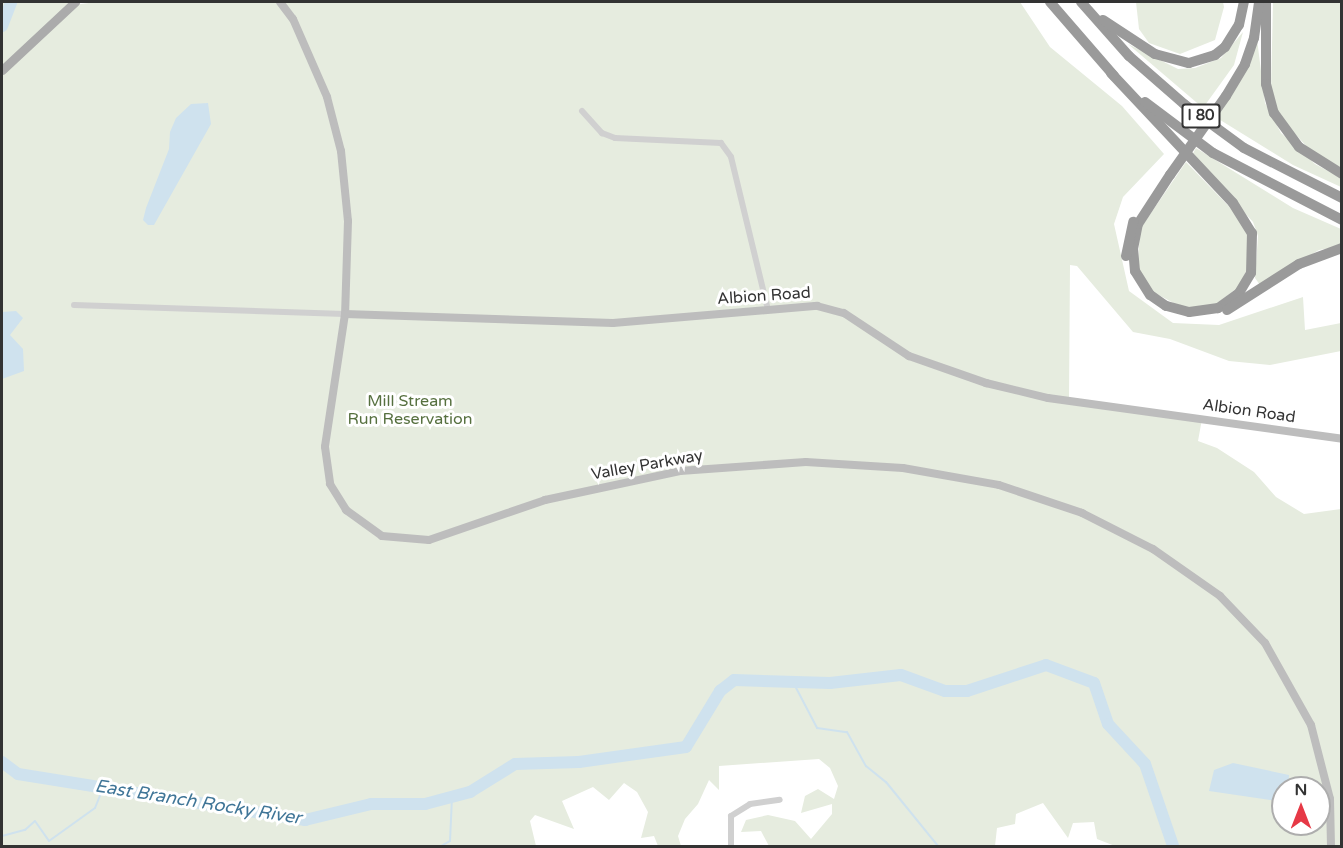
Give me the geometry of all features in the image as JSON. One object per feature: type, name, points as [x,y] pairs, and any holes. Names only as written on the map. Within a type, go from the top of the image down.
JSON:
[{"type":"highway","name":"I 80","points":[[1050,2],[1111,73],[1213,153],[1341,220]]},
{"type":"highway","points":[[1082,3],[1155,54],[1189,63],[1215,55],[1226,47],[1239,25],[1244,2]]},
{"type":"highway","points":[[1223,95],[1242,58],[1249,34],[1248,2]]},
{"type":"highway","points":[[1258,2],[1254,38],[1245,64],[1131,226],[1126,260],[1143,296],[1167,312],[1186,318],[1214,315],[1299,264],[1341,248]]},
{"type":"highway","points":[[1266,2],[1266,84],[1274,113],[1299,147],[1341,174]]},
{"type":"highway","name":"I 80","points":[[1082,3],[1129,56],[1184,104],[1244,148],[1341,198]]},
{"type":"highway","points":[[1111,73],[1233,203],[1252,233],[1251,273],[1239,293],[1218,308],[1189,312],[1166,306],[1150,295],[1136,271],[1133,249],[1138,224],[1168,174]]},
{"type":"main road","points":[[2,70],[75,2]]},
{"type":"street","name":"Valley Parkway","points":[[280,2],[293,19],[327,97],[341,151],[348,221],[345,314],[325,447],[330,484],[346,510],[382,536],[429,540],[545,500],[680,471],[806,462],[903,468],[999,485],[1072,509],[1162,556],[1221,596],[1265,644],[1311,724],[1328,788],[1331,846]]},
{"type":"street","points":[[582,111],[602,133],[615,138],[721,143],[731,156],[768,310]]},
{"type":"street","points":[[74,304],[345,314]]},
{"type":"street","name":"Albion Road","points":[[345,314],[613,323],[817,306],[844,313],[909,356],[986,383],[1027,393],[1341,439]]},
{"type":"street","points":[[731,846],[731,816],[750,804],[780,800]]},
{"type":"green space","name":"Mill Stream Run Reservation","points":[[2,2],[76,2],[74,5],[96,2],[1020,2],[1050,47],[1122,106],[1164,154],[1123,197],[1114,224],[1129,291],[1173,323],[1219,325],[1303,297],[1305,330],[1341,323],[1341,351],[1270,365],[1229,361],[1170,339],[1133,332],[1077,266],[1070,265],[1069,400],[1202,419],[1198,441],[1217,448],[1254,472],[1276,497],[1304,514],[1341,509],[1341,846],[1115,846],[1097,839],[1094,822],[1073,823],[1068,838],[1043,803],[1016,814],[1015,824],[997,828],[995,846],[769,846],[761,831],[741,832],[746,820],[768,815],[795,821],[811,839],[832,814],[832,804],[801,813],[805,796],[818,789],[834,799],[838,786],[830,768],[819,759],[719,766],[719,790],[709,780],[698,804],[685,819],[678,836],[681,846],[658,846],[654,836],[641,838],[648,812],[637,792],[624,783],[609,800],[593,787],[562,801],[574,829],[535,815],[530,821],[536,846],[2,846]]},
{"type":"green space","points":[[1136,2],[1223,2],[1224,7],[1215,40],[1180,54],[1149,43],[1139,29]]},
{"type":"green space","points":[[1273,2],[1341,2],[1341,168],[1308,148],[1277,114],[1271,90]]},
{"type":"green space","points":[[1243,32],[1234,65],[1203,108],[1128,44],[1178,69],[1195,68],[1221,58]]},
{"type":"green space","points":[[1257,39],[1265,103],[1281,133],[1315,164],[1341,178],[1341,187],[1293,165],[1217,118]]},
{"type":"green space","points":[[1196,148],[1293,208],[1341,229],[1341,246],[1319,250],[1260,285],[1255,278],[1258,236],[1253,222],[1192,155]]},
{"type":"green space","points":[[1186,162],[1244,222],[1253,252],[1241,285],[1215,305],[1183,308],[1153,292],[1142,280],[1138,265],[1140,229]]},
{"type":"water","points":[[208,103],[211,124],[154,225],[148,225],[143,220],[146,208],[169,149],[170,132],[176,118],[191,104]]},
{"type":"water","points":[[16,311],[23,318],[10,335],[23,349],[24,371],[2,379],[2,312]]},
{"type":"water","points":[[1233,763],[1289,775],[1271,776],[1271,800],[1209,791],[1214,770]]},
{"type":"waterway","name":"East Branch Rocky River","points":[[2,26],[11,2]]},
{"type":"waterway","name":"East Branch Rocky River","points":[[2,762],[18,774],[305,820],[371,804],[425,804],[470,792],[515,764],[579,762],[686,747],[720,691],[734,680],[830,683],[901,675],[945,691],[967,691],[1046,665],[1094,683],[1108,724],[1145,764],[1173,846]]},
{"type":"waterway","points":[[793,682],[817,728],[847,732],[866,766],[886,782],[938,846]]},
{"type":"waterway","points":[[2,836],[25,830],[35,821],[49,841],[95,808],[104,786]]},
{"type":"waterway","points":[[441,846],[450,841],[452,797]]}]
